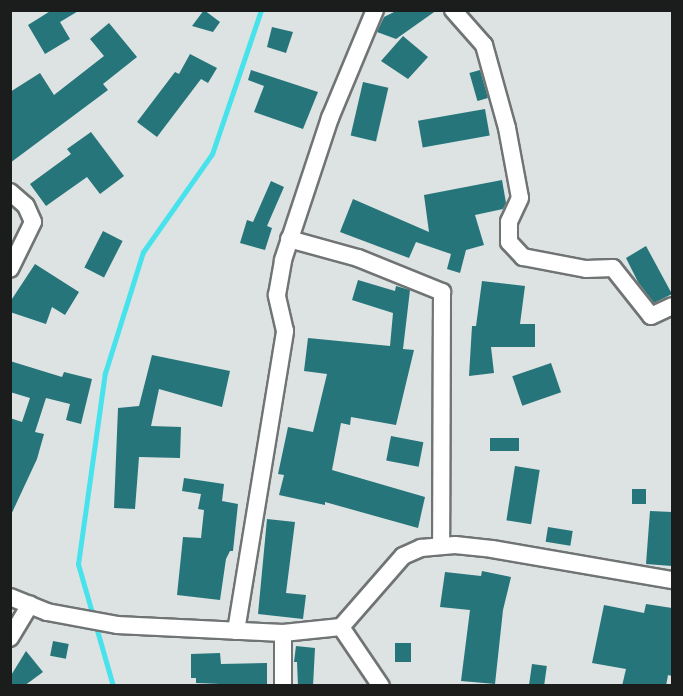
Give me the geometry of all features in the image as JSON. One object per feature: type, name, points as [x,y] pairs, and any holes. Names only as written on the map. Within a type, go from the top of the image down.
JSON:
[{"type":"street","points":[[236,631],[285,331],[277,295],[289,239],[330,118],[375,10]]},
{"type":"street","points":[[453,10],[484,45],[507,128],[520,198],[509,222],[509,242],[523,257],[586,269],[613,268],[651,316],[672,306]]},
{"type":"street","points":[[10,192],[26,206],[33,222],[10,269]]},
{"type":"street","points":[[289,239],[358,258],[442,292],[441,546]]},
{"type":"street","points":[[10,597],[48,612],[117,625],[283,633],[341,627],[403,556],[421,548],[441,546],[492,549],[672,580]]},
{"type":"street","points":[[10,638],[30,605]]},
{"type":"street","points":[[341,627],[381,686]]},
{"type":"street","points":[[283,633],[284,686]]},
{"type":"building","points":[[52,10],[80,10],[60,22],[70,39],[45,54],[28,25]]},
{"type":"building","points":[[204,10],[220,22],[213,32],[192,26]]},
{"type":"building","points":[[398,10],[437,10],[396,39],[377,32],[384,17]]},
{"type":"building","points":[[109,23],[137,57],[103,84],[108,90],[10,163],[10,92],[40,73],[54,95],[104,56],[90,39]]},
{"type":"building","points":[[272,27],[293,32],[286,53],[267,47]]},
{"type":"building","points":[[403,36],[428,57],[408,79],[381,61]]},
{"type":"building","points":[[190,54],[217,68],[208,83],[201,79],[157,137],[137,122],[175,72],[179,74]]},
{"type":"building","points":[[251,70],[318,92],[303,129],[254,112],[264,86],[248,80]]},
{"type":"building","points":[[480,70],[488,98],[477,101],[469,73]]},
{"type":"building","points":[[363,82],[388,88],[376,141],[351,136]]},
{"type":"building","points":[[485,109],[490,136],[423,147],[418,121]]},
{"type":"building","points":[[91,132],[124,176],[100,194],[87,177],[46,206],[30,184],[71,154],[67,149]]},
{"type":"building","points":[[502,180],[506,203],[503,209],[475,215],[484,245],[466,250],[460,273],[447,269],[451,254],[416,242],[409,258],[340,232],[353,199],[429,232],[424,195]]},
{"type":"building","points":[[271,181],[284,187],[267,226],[272,228],[265,250],[240,243],[247,220],[253,222]]},
{"type":"building","points":[[103,231],[123,241],[104,278],[84,268]]},
{"type":"building","points":[[646,246],[672,294],[654,303],[638,282],[626,258]]},
{"type":"building","points":[[35,264],[79,292],[65,315],[52,307],[46,324],[10,312],[10,302]]},
{"type":"building","points":[[358,280],[395,291],[396,286],[410,290],[403,349],[414,350],[396,425],[351,417],[350,425],[341,423],[332,470],[425,497],[418,528],[325,502],[325,505],[279,495],[284,475],[278,474],[288,427],[313,432],[327,374],[304,371],[308,338],[390,346],[393,313],[352,300]]},
{"type":"building","points":[[482,281],[525,286],[520,324],[535,324],[535,347],[491,347],[494,373],[469,376],[472,326],[476,326]]},
{"type":"building","points":[[152,355],[230,371],[222,407],[159,389],[151,426],[181,427],[180,458],[139,457],[135,509],[114,508],[118,408],[139,406]]},
{"type":"building","points":[[10,361],[62,377],[64,372],[92,379],[81,424],[66,420],[70,404],[46,398],[35,432],[44,434],[37,459],[10,517],[10,418],[22,422],[30,398],[10,392]]},
{"type":"building","points":[[551,363],[561,392],[522,406],[512,376]]},
{"type":"building","points":[[391,436],[423,442],[419,467],[386,461]]},
{"type":"building","points":[[490,438],[519,438],[519,451],[490,451]]},
{"type":"building","points":[[515,466],[540,470],[531,524],[506,520]]},
{"type":"building","points":[[184,478],[224,484],[222,501],[238,504],[233,551],[230,551],[226,559],[220,600],[177,595],[183,537],[201,538],[204,510],[198,509],[201,494],[182,491]]},
{"type":"building","points":[[632,489],[646,489],[646,504],[632,504]]},
{"type":"building","points":[[650,511],[672,512],[672,566],[646,564]]},
{"type":"building","points":[[267,519],[295,522],[286,593],[306,595],[303,619],[258,614]]},
{"type":"building","points":[[548,527],[573,531],[570,546],[546,542]]},
{"type":"building","points":[[482,571],[511,577],[503,610],[495,684],[461,681],[470,610],[440,607],[445,572],[481,576]]},
{"type":"building","points":[[646,604],[672,608],[672,676],[668,675],[666,686],[622,686],[626,669],[592,663],[604,605],[644,613]]},
{"type":"building","points":[[53,641],[69,644],[66,659],[50,656]]},
{"type":"building","points":[[395,643],[411,643],[411,662],[395,662]]},
{"type":"building","points":[[296,646],[315,648],[313,686],[298,686],[297,662],[294,662]]},
{"type":"building","points":[[26,651],[43,672],[24,686],[10,686],[10,677]]},
{"type":"building","points":[[220,653],[221,664],[267,663],[267,686],[196,683],[196,678],[191,678],[191,654]]},
{"type":"building","points":[[532,664],[547,666],[544,686],[529,686]]},
{"type":"waterway","points":[[113,686],[78,564],[105,373],[143,252],[212,154],[261,10]]}]
